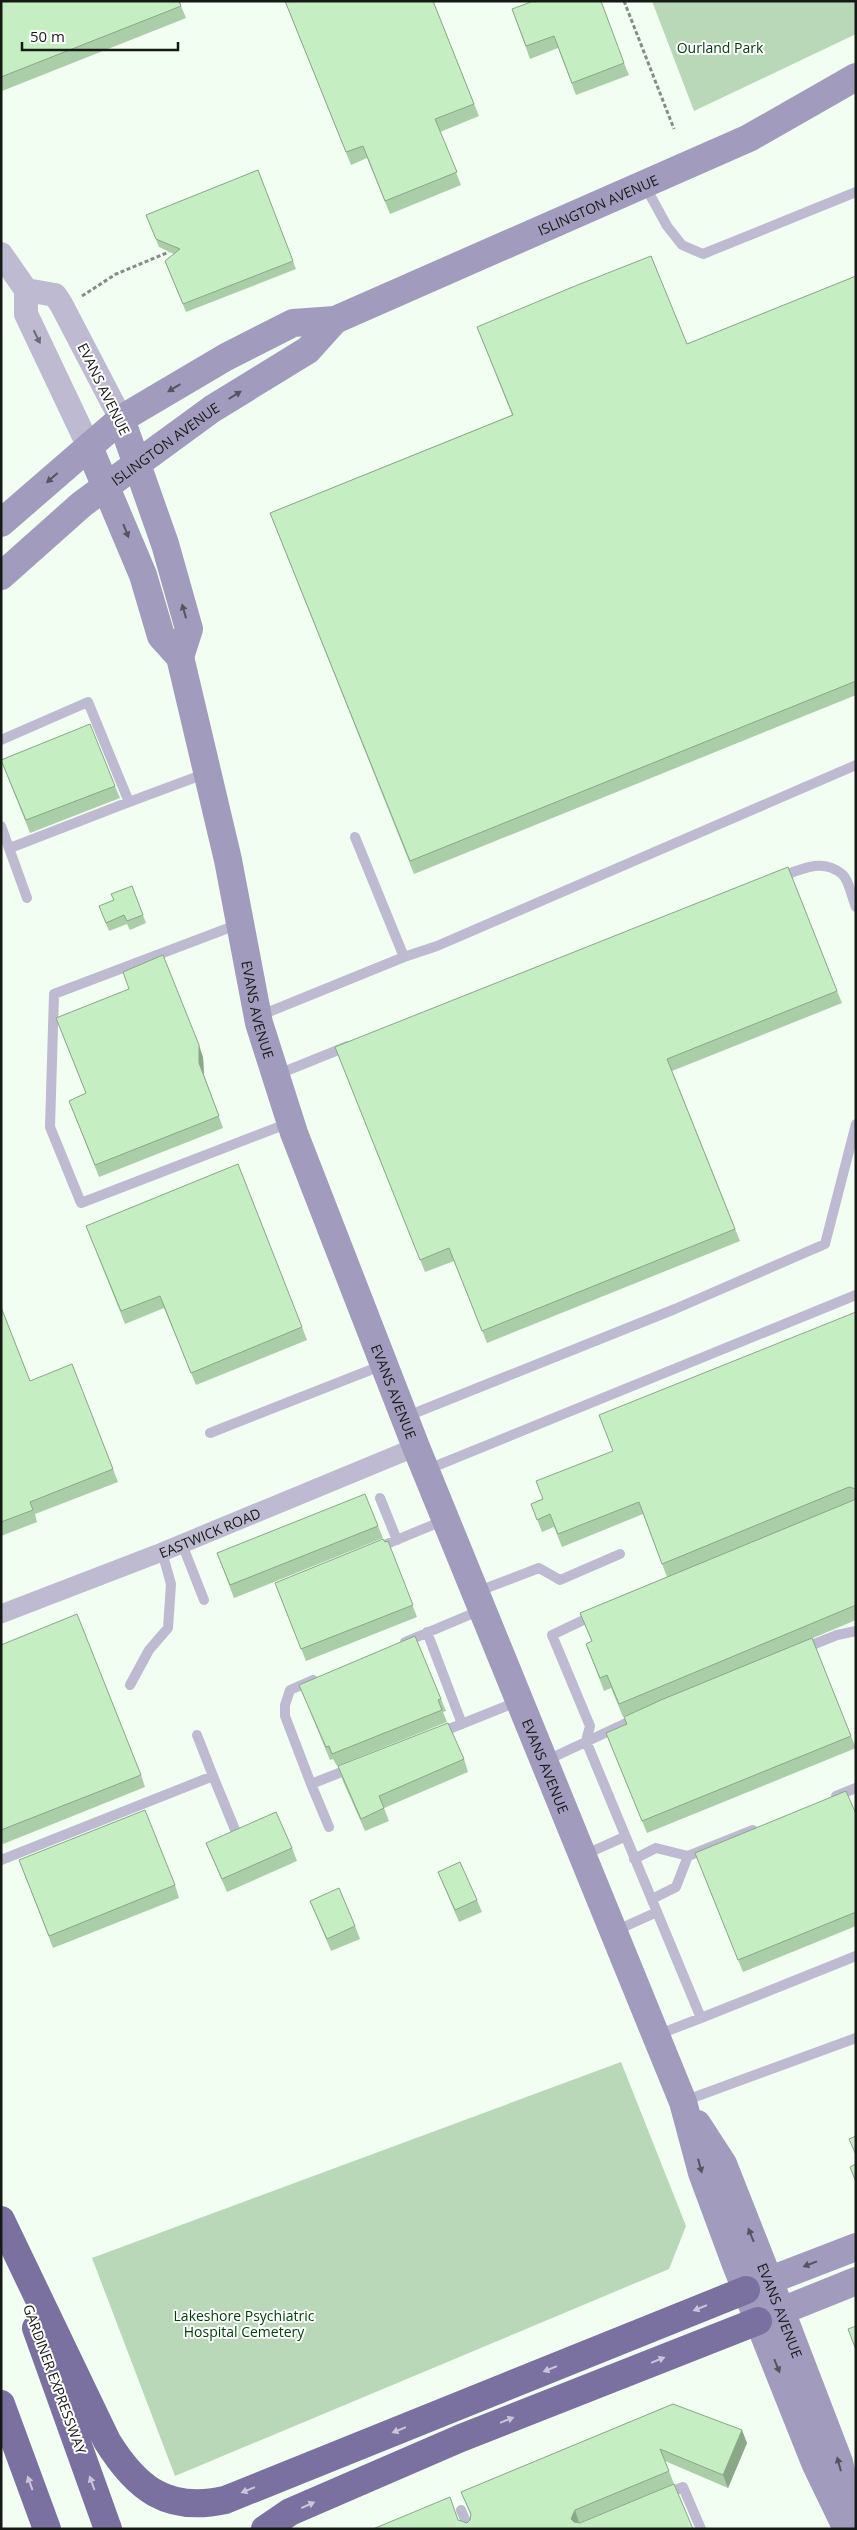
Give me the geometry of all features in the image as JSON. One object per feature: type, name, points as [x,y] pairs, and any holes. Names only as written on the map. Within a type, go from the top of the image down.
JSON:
[{"type":"highway","points":[[1,2220],[107,2441],[122,2465],[137,2481],[154,2493],[182,2503],[210,2503],[224,2500],[757,2285]]},
{"type":"highway","name":"GARDINER EXPRESSWAY","points":[[1,2230],[108,2529]]},
{"type":"highway","points":[[265,2529],[290,2512],[461,2438],[770,2316]]},
{"type":"highway","points":[[1,2404],[47,2529]]},
{"type":"main road","name":"ISLINGTON AVENUE","points":[[1,523],[121,419],[226,357],[293,323],[335,320],[749,138],[854,84]]},
{"type":"main road","name":"ISLINGTON AVENUE","points":[[1,576],[82,504],[212,409],[308,350],[335,320]]},
{"type":"main road","name":"EVANS AVENUE","points":[[121,419],[138,462],[165,544],[189,630],[180,657]]},
{"type":"main road","name":"EVANS AVENUE","points":[[90,447],[143,575],[161,636],[180,657],[208,772],[258,1016],[290,1123],[404,1417],[683,2102],[702,2173],[757,2285],[839,2462],[854,2529]]},
{"type":"main road","points":[[757,2285],[856,2247]]},
{"type":"main road","points":[[770,2316],[856,2281]]},
{"type":"main road","name":"EVANS AVENUE","points":[[770,2316],[816,2465],[847,2529]]},
{"type":"street","points":[[1,254],[26,290]]},
{"type":"street","name":"EVANS AVENUE","points":[[90,447],[26,314],[26,290],[55,295],[121,419]]},
{"type":"street","name":"EASTWICK ROAD","points":[[1,1614],[182,1544],[421,1459]]},
{"type":"lane","points":[[644,183],[667,226],[682,245],[703,254],[856,192]]},
{"type":"lane","points":[[1,740],[88,702],[129,802]]},
{"type":"lane","points":[[258,1016],[404,957],[438,946],[856,765]]},
{"type":"lane","points":[[10,848],[208,772]]},
{"type":"lane","points":[[1,826],[27,898]]},
{"type":"lane","points":[[356,837],[404,957]]},
{"type":"lane","points":[[767,882],[810,865],[828,866],[843,875],[856,907]]},
{"type":"lane","points":[[240,924],[54,994],[50,1128],[81,1203],[290,1123]]},
{"type":"lane","points":[[275,1075],[357,1043]]},
{"type":"lane","points":[[404,1417],[675,1309],[825,1244],[856,1124]]},
{"type":"lane","points":[[421,1459],[856,1295]]},
{"type":"lane","points":[[210,1433],[384,1365]]},
{"type":"lane","points":[[380,1498],[397,1540]]},
{"type":"lane","points":[[369,1552],[446,1520]]},
{"type":"lane","points":[[182,1544],[204,1600]]},
{"type":"lane","points":[[130,1685],[150,1650],[168,1628],[170,1584],[162,1552]]},
{"type":"lane","points":[[391,1648],[428,1632],[478,1601],[539,1568],[560,1580],[620,1554]]},
{"type":"lane","points":[[605,1610],[552,1635],[590,1726],[586,1741],[624,1837],[701,2018]]},
{"type":"lane","points":[[791,1654],[837,1635],[856,1631]]},
{"type":"lane","points":[[428,1632],[462,1724]]},
{"type":"lane","points":[[327,1674],[290,1690],[285,1705],[285,1716],[328,1826]]},
{"type":"lane","points":[[427,1738],[520,1701]]},
{"type":"lane","points":[[545,1761],[646,1714]]},
{"type":"lane","points":[[197,1735],[238,1837]]},
{"type":"lane","points":[[311,1784],[365,1763]]},
{"type":"lane","points":[[1,1860],[213,1776]]},
{"type":"lane","points":[[829,1799],[856,1788]]},
{"type":"lane","points":[[634,1859],[656,1848],[688,1856],[767,1824]]},
{"type":"lane","points":[[583,1856],[624,1837]]},
{"type":"lane","points":[[652,1899],[676,1887],[688,1856]]},
{"type":"lane","points":[[614,1931],[657,1912]]},
{"type":"lane","points":[[656,2036],[856,1956]]},
{"type":"lane","points":[[683,2102],[856,2038]]},
{"type":"lane","points":[[658,2497],[683,2486],[702,2529]]},
{"type":"lane","points":[[461,2510],[469,2529]]},
{"type":"path","points":[[624,1],[674,129]]},
{"type":"path","points":[[82,296],[116,274],[169,252]]},
{"type":"green space","name":"Ourland Park","points":[[652,1],[856,1],[856,34],[694,111]]},
{"type":"green space","name":"Lakeshore Psychiatric Hospital Cemetery","points":[[621,2062],[686,2226],[669,2269],[175,2476],[92,2258]]},
{"type":"building","points":[[1,1],[179,1],[181,6],[1,77]]},
{"type":"building","points":[[285,1],[433,1],[474,104],[435,119],[457,172],[385,201],[363,146],[346,152]]},
{"type":"building","points":[[531,1],[601,1],[624,63],[572,83],[554,36],[526,46],[512,9]]},
{"type":"building","points":[[258,170],[293,261],[183,304],[165,261],[180,249],[156,239],[146,215]]},
{"type":"building","points":[[651,256],[687,344],[856,276],[856,681],[410,861],[270,513],[513,415],[477,327]]},
{"type":"building","points":[[90,724],[115,786],[26,820],[1,760]]},
{"type":"building","points":[[788,867],[837,991],[667,1059],[735,1229],[482,1331],[449,1248],[420,1260],[335,1047]]},
{"type":"building","points":[[132,886],[143,915],[127,921],[124,915],[106,923],[99,906],[114,900],[111,894]]},
{"type":"building","points":[[163,955],[199,1045],[199,1063],[219,1116],[95,1165],[69,1101],[86,1093],[56,1018],[129,989],[123,972]]},
{"type":"building","points":[[238,1164],[302,1327],[191,1373],[160,1296],[121,1311],[86,1226]]},
{"type":"building","points":[[1,1307],[30,1381],[72,1364],[113,1469],[30,1502],[33,1510],[1,1522]]},
{"type":"building","points":[[856,1312],[856,1489],[849,1487],[662,1564],[639,1502],[558,1534],[550,1514],[537,1520],[531,1504],[543,1499],[536,1481],[613,1451],[599,1415]]},
{"type":"building","points":[[365,1494],[378,1526],[230,1585],[217,1553]]},
{"type":"building","points":[[856,1496],[856,1605],[619,1704],[607,1675],[600,1678],[586,1644],[592,1641],[580,1613],[854,1500]]},
{"type":"building","points":[[383,1539],[385,1542],[388,1541],[413,1605],[301,1649],[275,1583]]},
{"type":"building","points":[[77,1614],[141,1775],[1,1830],[1,1645]]},
{"type":"building","points":[[415,1636],[441,1699],[438,1700],[442,1710],[332,1754],[329,1746],[326,1747],[299,1685]]},
{"type":"building","points":[[812,1638],[851,1736],[642,1821],[606,1733],[627,1724],[624,1717]]},
{"type":"building","points":[[448,1723],[464,1759],[379,1796],[384,1808],[361,1819],[338,1766]]},
{"type":"building","points":[[846,1791],[856,1814],[856,1912],[738,1960],[695,1853]]},
{"type":"building","points":[[145,1810],[175,1885],[49,1936],[19,1860]]},
{"type":"building","points":[[276,1812],[292,1848],[222,1879],[206,1843]]},
{"type":"building","points":[[460,1862],[477,1900],[455,1910],[438,1872]]},
{"type":"building","points":[[339,1888],[355,1926],[327,1939],[310,1901]]},
{"type":"building","points":[[856,2136],[856,2155],[849,2139]]},
{"type":"building","points":[[856,2164],[856,2182],[850,2167]]},
{"type":"building","points":[[856,2326],[856,2350],[848,2329]]},
{"type":"building","points":[[673,2404],[742,2430],[723,2475],[660,2449],[669,2471],[575,2510],[571,2519],[574,2522],[580,2523],[674,2484],[693,2529],[373,2529],[450,2497],[458,2520],[467,2523],[470,2520],[471,2514],[461,2492]]}]
